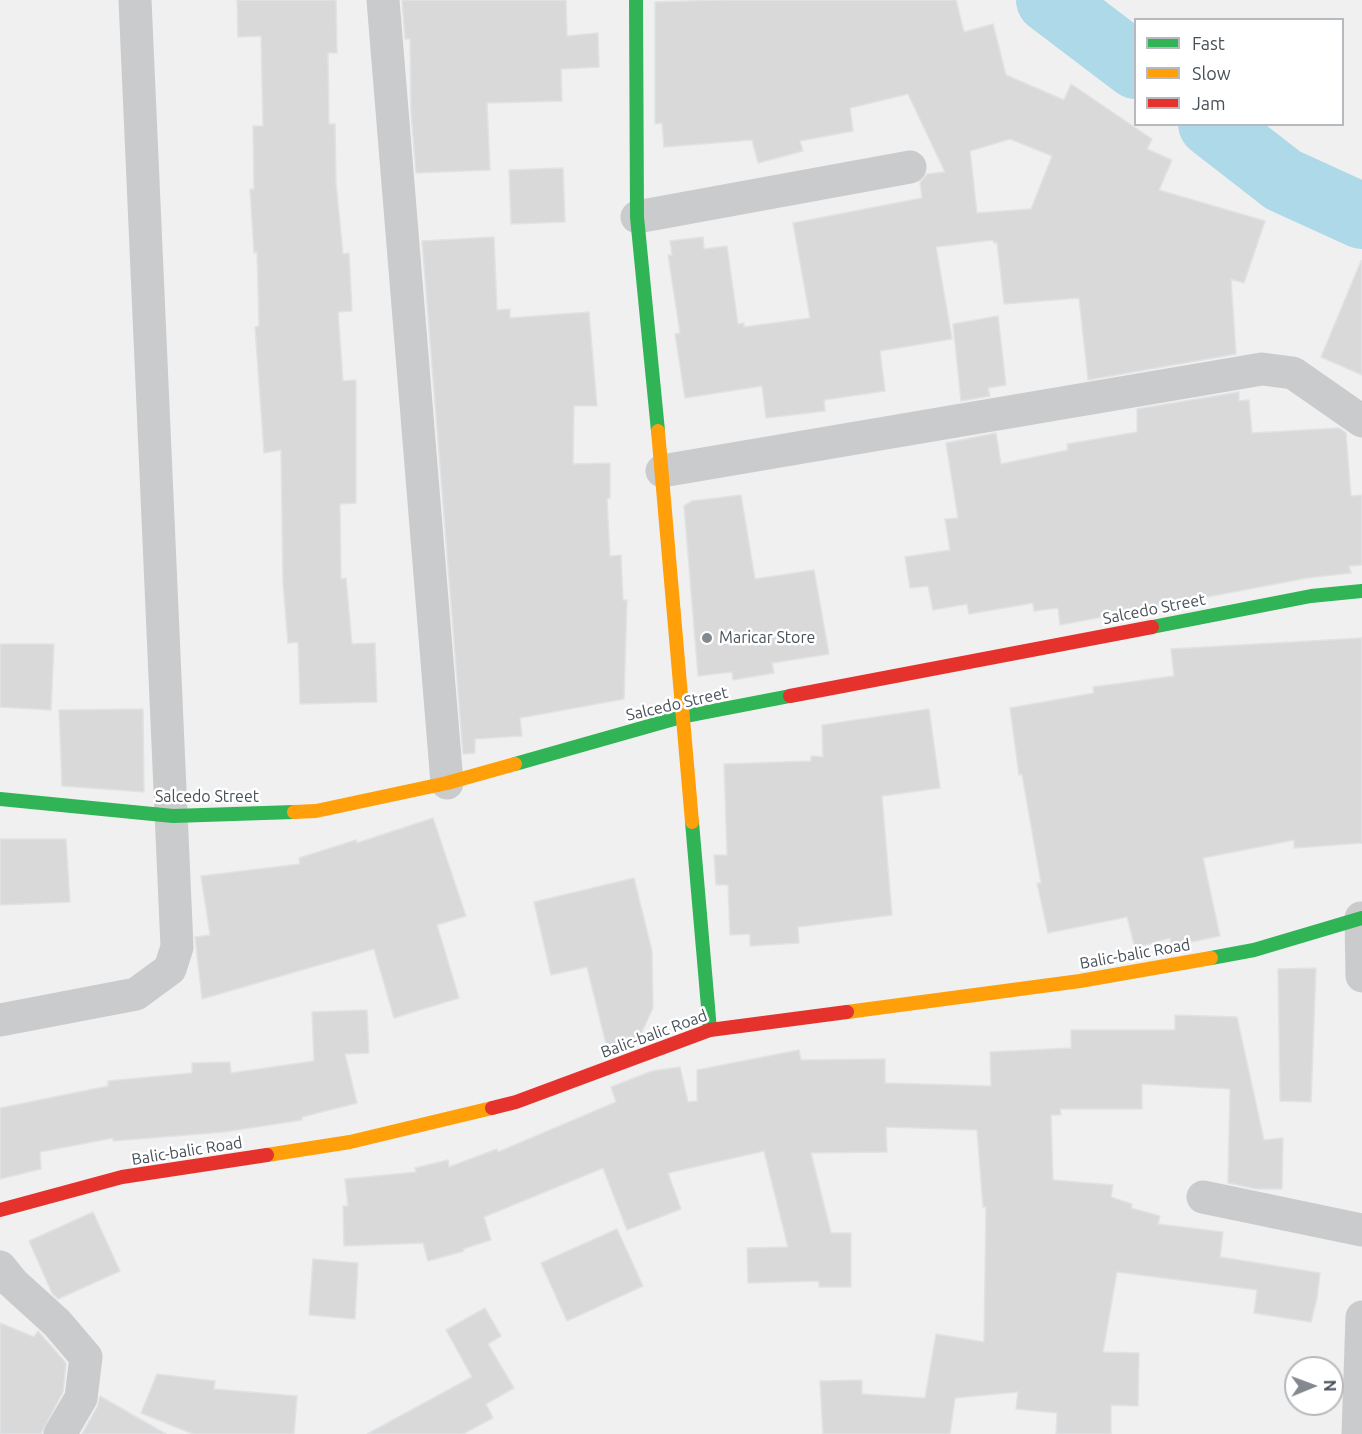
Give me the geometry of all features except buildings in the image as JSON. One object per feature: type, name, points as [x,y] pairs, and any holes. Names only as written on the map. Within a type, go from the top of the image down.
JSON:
[{"type":"street","points":[[0,1020],[136,994],[170,969],[177,947],[173,816],[135,0]]},
{"type":"street","points":[[383,0],[447,783]]},
{"type":"street","points":[[636,0],[637,217],[662,471],[681,717],[710,1030]]},
{"type":"street","points":[[637,217],[910,167]]},
{"type":"street","points":[[662,471],[1262,369],[1293,373],[1362,421]]},
{"type":"street","name":"Salcedo Street","points":[[0,799],[173,816],[316,812],[447,783],[681,717],[1311,596],[1362,591]]},
{"type":"street","points":[[1361,918],[1362,976]]},
{"type":"street","name":"Balic-balic Road","points":[[0,1210],[122,1177],[350,1142],[516,1102],[710,1030],[1080,981],[1254,950],[1361,918]]},
{"type":"street","points":[[1203,1197],[1362,1230]]},
{"type":"street","points":[[0,1267],[13,1283],[57,1323],[86,1357],[81,1398],[60,1434]]},
{"type":"street","points":[[1358,1434],[1362,1317]]},
{"type":"waterway","points":[[1049,0],[1134,64]]},
{"type":"waterway","points":[[1214,126],[1283,180],[1362,216]]},
{"type":"traffic: fast","points":[[636,0],[637,217],[658,431]]},
{"type":"traffic: fast","points":[[1152,627],[1311,596],[1362,591]]},
{"type":"traffic: fast","points":[[515,764],[681,717],[790,696]]},
{"type":"traffic: fast","points":[[0,799],[173,816],[294,812]]},
{"type":"traffic: fast","points":[[692,822],[710,1030]]},
{"type":"traffic: fast","points":[[1211,958],[1254,950],[1362,918]]},
{"type":"traffic: slow","points":[[658,431],[692,822]]},
{"type":"traffic: slow","points":[[294,812],[316,811],[447,783],[515,764]]},
{"type":"traffic: slow","points":[[847,1012],[1080,981],[1211,958]]},
{"type":"traffic: slow","points":[[267,1155],[350,1142],[492,1108]]},
{"type":"traffic: jam","points":[[790,696],[1152,627]]},
{"type":"traffic: jam","points":[[492,1108],[516,1102],[710,1030],[847,1012]]},
{"type":"traffic: jam","points":[[0,1210],[122,1177],[267,1155]]},
{"type":"place","name":"Maricar Store","points":[[707,638]]}]
